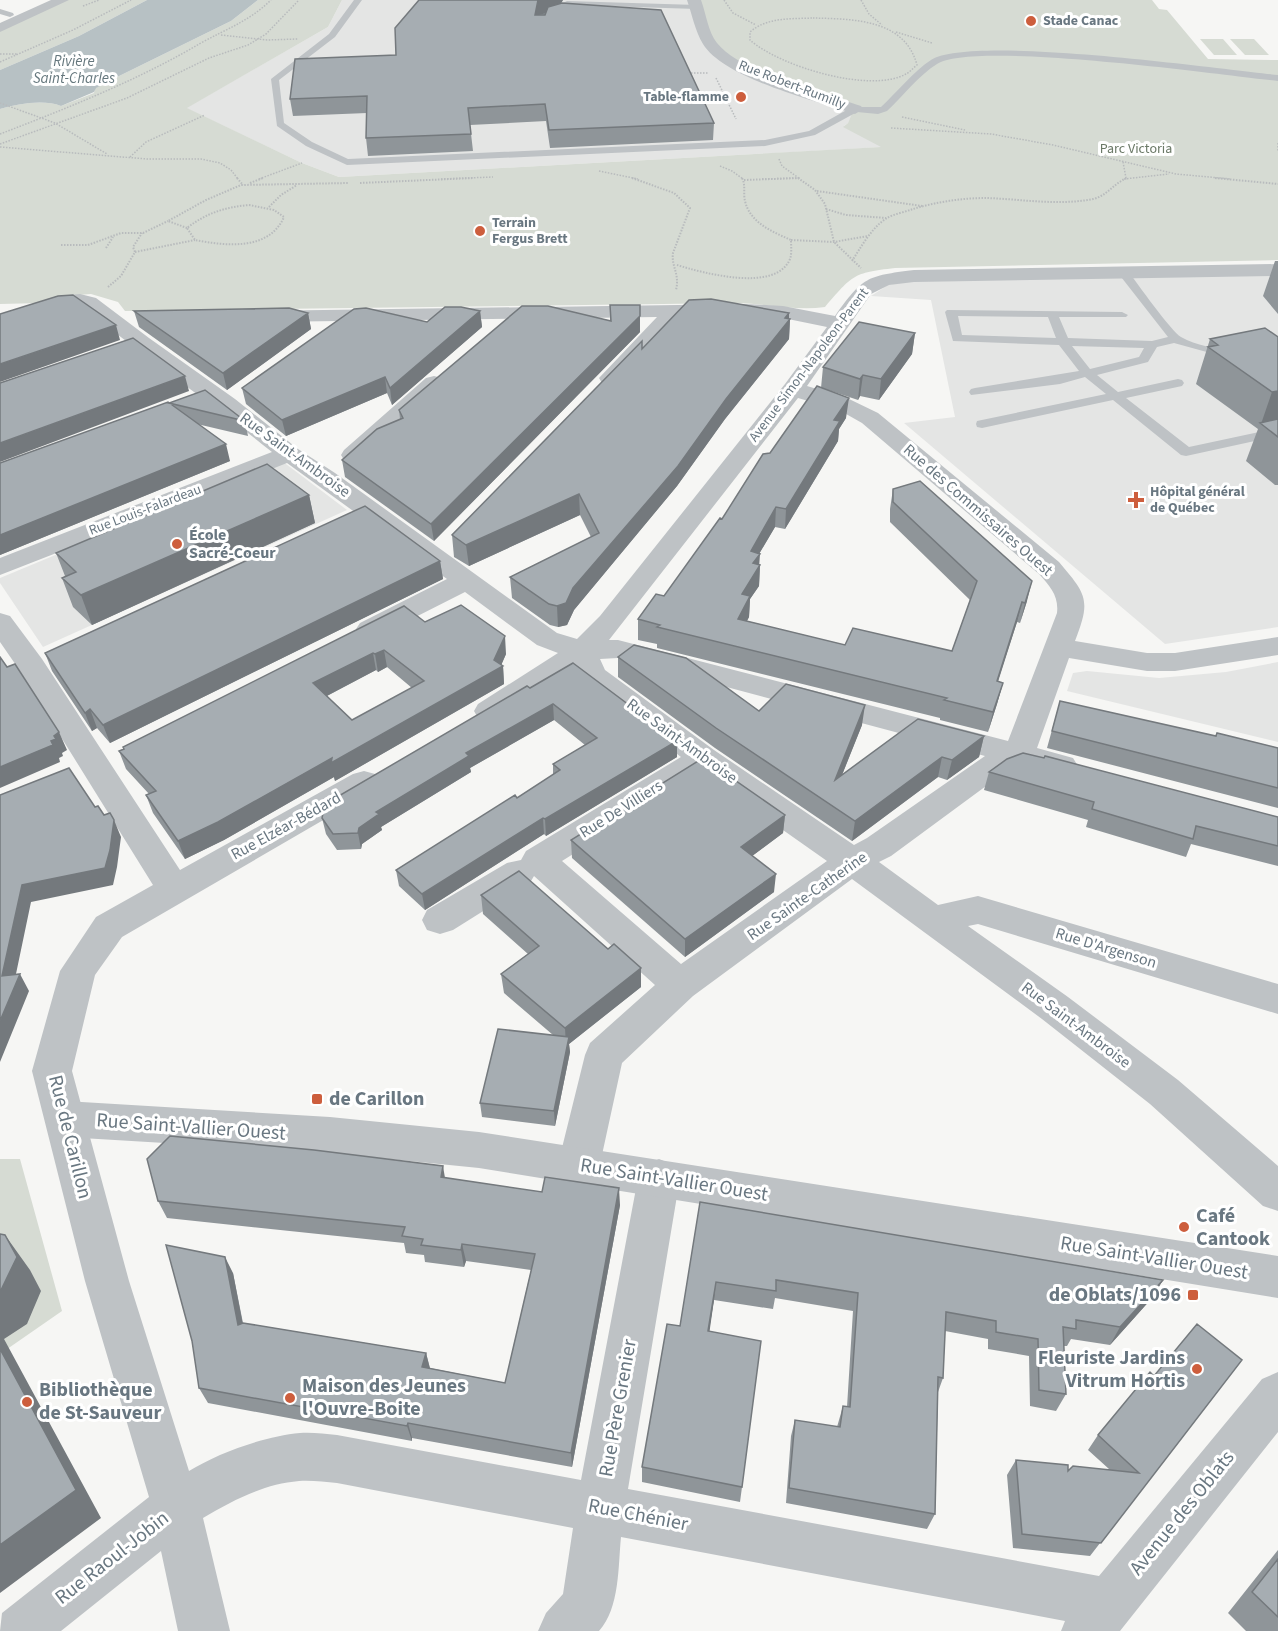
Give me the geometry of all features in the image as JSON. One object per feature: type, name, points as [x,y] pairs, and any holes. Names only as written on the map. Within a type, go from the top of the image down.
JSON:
[{"type":"street","points":[[0,28],[62,0]]},
{"type":"street","name":"Rue Robert-Rumilly","points":[[695,4],[710,44],[720,55],[762,76],[855,109]]},
{"type":"street","name":"Avenue Simon-Napoleon-Parent","points":[[582,651],[610,622],[793,389],[864,290],[884,280],[914,276],[1278,270]]},
{"type":"street","points":[[0,324],[66,302],[83,300]]},
{"type":"street","name":"Rue Saint-Ambroise","points":[[83,300],[112,319],[130,347],[218,398],[289,454],[326,478],[359,515],[444,550],[465,581],[547,639],[582,651],[593,675],[703,758],[852,861],[1055,1008],[1164,1092],[1278,1192]]},
{"type":"street","points":[[593,396],[676,301]]},
{"type":"street","points":[[243,316],[513,313],[676,301],[783,312],[840,323]]},
{"type":"street","points":[[487,336],[513,313]]},
{"type":"street","points":[[322,335],[350,314]]},
{"type":"street","points":[[112,319],[148,318]]},
{"type":"street","points":[[326,478],[451,368]]},
{"type":"street","name":"Rue des Commissaires Ouest","points":[[793,389],[856,408],[1049,568],[1071,592],[1072,611],[1058,647]]},
{"type":"street","name":"Rue Louis-Falardeau","points":[[0,567],[289,454]]},
{"type":"street","points":[[350,639],[465,581]]},
{"type":"street","points":[[4,635],[43,661],[93,765],[174,889]]},
{"type":"street","points":[[1019,754],[1058,647],[1156,662],[1175,662],[1278,646]]},
{"type":"street","points":[[468,723],[543,678],[582,651],[618,649],[1086,772]]},
{"type":"street","name":"Rue Sainte-Catherine","points":[[579,1164],[604,1055],[680,985],[852,861],[879,847],[990,767],[1019,754]]},
{"type":"street","name":"Rue De Villiers","points":[[440,920],[703,758]]},
{"type":"street","name":"Rue Elzéar-Bédard","points":[[174,889],[387,769]]},
{"type":"street","points":[[538,860],[680,985]]},
{"type":"street","name":"Rue de Carillon","points":[[174,889],[109,927],[78,971],[52,1071],[107,1281],[176,1507],[204,1631]]},
{"type":"street","name":"Rue D'Argenson","points":[[934,920],[978,910],[1278,999]]},
{"type":"street","name":"Rue Saint-Vallier Ouest","points":[[65,1119],[330,1135],[479,1150],[579,1164],[1278,1277]]},
{"type":"street","name":"Rue Père Grenier","points":[[564,1631],[587,1606],[600,1508],[658,1178]]},
{"type":"street","name":"Avenue des Oblats","points":[[1097,1617],[1278,1395]]},
{"type":"street","name":"Rue Chénier","points":[[176,1507],[218,1481],[265,1464],[300,1457],[337,1459],[600,1508],[1097,1617]]},
{"type":"street","name":"Rue Raoul-Jobin","points":[[20,1631],[176,1507]]},
{"type":"lane","points":[[358,0],[348,18],[333,36],[275,79],[279,124],[309,144],[347,162],[765,143],[812,133],[855,109],[878,111],[884,109],[935,61],[962,54],[1061,56],[1278,78]]},
{"type":"lane","points":[[562,14],[567,3],[653,7],[695,4]]},
{"type":"lane","points":[[649,16],[653,7]]},
{"type":"lane","points":[[0,11],[10,15]]},
{"type":"lane","points":[[553,16],[584,14]]},
{"type":"lane","points":[[1125,273],[1175,339],[1208,351],[1255,353],[1278,348]]},
{"type":"lane","points":[[1122,315],[951,312],[957,338],[1152,345],[1175,339]]},
{"type":"lane","points":[[1052,313],[1063,342],[1087,373],[1186,452],[1278,432]]},
{"type":"lane","points":[[975,392],[1060,380],[1144,359],[1152,345]]},
{"type":"lane","points":[[982,424],[1178,383]]},
{"type":"path","points":[[0,62],[73,30],[131,0]]},
{"type":"path","points":[[0,134],[42,118],[181,56],[202,43],[254,18],[271,0]]},
{"type":"path","points":[[0,146],[55,123],[127,98],[209,58],[259,39],[299,0]]},
{"type":"path","points":[[724,0],[727,8],[735,15],[756,25],[813,18],[860,21],[884,27]]},
{"type":"path","points":[[756,25],[750,32],[750,40],[754,47],[795,67],[820,74],[861,79],[910,74],[917,65],[916,57],[900,36],[884,27],[870,14],[861,0]]},
{"type":"path","points":[[221,35],[259,39],[299,39]]},
{"type":"path","points":[[0,54],[19,54]]},
{"type":"path","points":[[0,103],[55,123],[110,155]]},
{"type":"path","points":[[878,111],[943,126],[1053,146],[1176,174],[1278,184]]},
{"type":"path","points":[[129,157],[146,142],[205,115]]},
{"type":"path","points":[[835,122],[991,134]]},
{"type":"path","points":[[779,140],[782,166],[816,191],[826,209],[834,242],[852,261],[869,236],[887,218]]},
{"type":"path","points":[[1278,143],[1278,152]]},
{"type":"path","points":[[0,146],[147,159],[201,159],[220,163],[231,170],[241,186]]},
{"type":"path","points":[[1123,162],[1126,178]]},
{"type":"path","points":[[61,245],[88,245],[121,233],[143,233],[206,200],[302,163]]},
{"type":"path","points":[[714,165],[734,171],[744,180],[747,184],[744,200],[749,211],[757,221],[772,232],[791,240],[834,242],[869,236]]},
{"type":"path","points":[[606,169],[595,170],[646,182],[686,199],[690,208],[687,220],[672,247],[672,260],[676,265],[679,279],[676,301]]},
{"type":"path","points":[[826,209],[855,217],[887,218],[948,201],[984,198],[1058,202],[1092,199],[1105,195],[1113,186],[1126,178],[1176,174]]},
{"type":"path","points":[[241,186],[498,177]]},
{"type":"path","points":[[744,180],[800,178]]},
{"type":"path","points":[[269,207],[298,184]]},
{"type":"path","points":[[816,191],[925,206]]},
{"type":"path","points":[[83,300],[115,284],[135,252],[195,240],[232,244],[255,242],[273,235],[282,228],[284,217],[269,207],[235,206],[219,209],[197,219],[187,228]]},
{"type":"path","points":[[168,221],[187,228],[195,240]]},
{"type":"path","points":[[135,252],[133,247],[143,233]]},
{"type":"path","points":[[106,248],[113,236]]},
{"type":"path","points":[[676,265],[720,278],[749,278],[771,274],[791,261],[793,251],[791,240]]},
{"type":"shaded area","points":[[342,0],[694,0],[855,109],[844,126],[883,147],[339,177],[302,163],[186,108],[328,27]]},
{"type":"shaded area","name":"Hôpital général de Québec","points":[[1278,274],[1278,627],[1165,644],[904,423],[955,417],[931,300],[871,296],[888,285],[907,281]]},
{"type":"shaded area","name":"École Sacré-Coeur","points":[[282,461],[347,510],[43,647],[0,583],[0,578]]},
{"type":"shaded area","points":[[1278,662],[1278,742],[1067,691],[1073,673],[1087,671],[1159,678],[1226,672]]},
{"type":"green space","points":[[62,0],[147,0],[79,36],[0,70],[0,28]]},
{"type":"green space","name":"Parc Victoria","points":[[258,0],[342,0],[328,27],[187,108],[302,163],[339,177],[881,147],[843,127],[848,123],[854,109],[762,76],[710,44],[694,0],[1152,0],[1159,9],[1167,10],[1208,59],[1278,60],[1278,260],[895,268],[854,277],[825,307],[814,308],[739,303],[125,311],[118,302],[91,294],[64,296],[42,303],[0,304],[0,109],[39,103],[61,106],[94,93],[95,88],[231,21]]},
{"type":"green space","points":[[1200,39],[1223,39],[1237,55],[1214,55]]},
{"type":"green space","points":[[1230,39],[1254,39],[1269,55],[1245,55]]},
{"type":"green space","points":[[0,1159],[20,1159],[62,1311],[0,1354]]},
{"type":"water","name":"Rivière Saint-Charles","points":[[147,0],[258,0],[231,21],[111,80],[96,88],[94,92],[61,106],[39,103],[0,109],[0,70],[79,36]]},
{"type":"building","points":[[419,0],[538,0],[535,15],[545,15],[548,7],[562,3],[661,10],[714,123],[549,130],[545,104],[468,108],[471,134],[366,138],[367,96],[290,99],[295,59],[396,55],[395,28]]},
{"type":"building","points":[[73,295],[116,325],[0,364],[0,314],[58,296]]},
{"type":"building","points":[[711,299],[789,313],[785,318],[790,319],[726,399],[678,466],[573,588],[566,603],[557,606],[549,604],[510,577],[599,533],[579,494],[466,545],[452,535],[642,341],[642,349],[689,300]]},
{"type":"building","points":[[610,305],[640,305],[640,316],[431,524],[342,460],[377,429],[403,418],[399,410],[522,306],[548,306],[611,321]]},
{"type":"building","points":[[445,307],[461,307],[480,311],[390,388],[385,377],[282,420],[242,388],[354,309],[366,308],[427,322]]},
{"type":"building","points":[[289,308],[308,313],[223,373],[134,311]]},
{"type":"building","points":[[859,322],[915,333],[881,379],[863,375],[860,379],[823,367]]},
{"type":"building","points":[[1265,328],[1278,337],[1278,391],[1272,392],[1208,347],[1218,345],[1210,339]]},
{"type":"building","points":[[133,338],[185,376],[0,443],[0,383]]},
{"type":"building","points":[[817,386],[849,398],[834,420],[840,421],[786,509],[776,507],[751,551],[760,554],[753,563],[760,565],[742,594],[750,596],[738,619],[845,645],[853,628],[952,651],[977,581],[893,502],[893,489],[920,481],[1032,581],[1025,603],[1022,602],[997,681],[1003,683],[993,712],[944,700],[947,698],[657,627],[660,625],[638,619],[656,594],[664,596],[720,518],[722,519],[763,454],[770,453]]},
{"type":"building","points":[[205,390],[245,421],[169,403]]},
{"type":"building","points":[[168,402],[226,444],[0,535],[0,463]]},
{"type":"building","points":[[1278,419],[1278,437],[1260,423]]},
{"type":"building","points":[[267,464],[309,495],[81,595],[62,578],[76,572],[56,553]]},
{"type":"building","points":[[365,506],[440,561],[103,725],[90,709],[85,713],[45,653]]},
{"type":"building","points":[[461,605],[505,636],[494,660],[503,666],[331,763],[332,758],[218,822],[178,841],[146,795],[156,791],[119,751],[404,606],[425,622]],"holes":[[[384,650],[424,681],[352,720],[313,683],[373,653]]]},
{"type":"building","points":[[634,645],[686,658],[759,711],[786,684],[865,705],[835,780],[918,719],[984,736],[952,760],[942,757],[855,821],[716,728],[618,657]]},
{"type":"building","points":[[0,657],[7,667],[15,664],[59,732],[54,736],[56,739],[51,741],[53,745],[0,767]]},
{"type":"building","points":[[573,663],[677,741],[545,819],[543,818],[422,894],[396,870],[515,795],[517,798],[560,770],[553,764],[597,738],[553,704],[466,753],[469,756],[376,812],[379,814],[359,828],[358,833],[333,834],[322,818],[325,804],[527,686],[530,688]]},
{"type":"building","points":[[1060,701],[1216,736],[1217,733],[1278,748],[1278,788],[1052,731]]},
{"type":"building","points":[[1023,753],[1044,758],[1045,756],[1278,817],[1278,846],[1196,826],[1193,839],[1092,809],[1094,802],[989,772],[1007,759]]},
{"type":"building","points":[[703,758],[785,815],[741,847],[776,874],[685,939],[571,840]]},
{"type":"building","points":[[69,768],[95,807],[98,806],[104,815],[110,813],[114,820],[110,850],[105,868],[22,885],[2,976],[20,974],[0,1021],[0,795]]},
{"type":"building","points":[[519,871],[608,949],[614,944],[641,968],[565,1028],[501,974],[539,946],[481,895]]},
{"type":"building","points":[[498,1029],[569,1037],[554,1111],[480,1103]]},
{"type":"building","points":[[170,1136],[314,1150],[443,1166],[441,1177],[542,1192],[545,1177],[619,1188],[571,1453],[199,1388],[192,1341],[166,1245],[225,1257],[238,1325],[243,1323],[426,1353],[422,1367],[505,1383],[535,1254],[462,1244],[461,1250],[421,1245],[423,1239],[402,1236],[405,1227],[158,1201],[147,1159]]},
{"type":"building","points":[[700,1202],[1163,1280],[1120,1327],[1076,1320],[1076,1329],[1063,1327],[1066,1394],[1039,1390],[1038,1339],[996,1332],[996,1321],[946,1312],[943,1378],[938,1377],[935,1514],[789,1488],[795,1420],[840,1427],[843,1406],[850,1407],[858,1293],[776,1280],[776,1291],[716,1282],[708,1331],[761,1341],[742,1487],[642,1467],[667,1324],[680,1326]]},
{"type":"building","points":[[0,1234],[5,1235],[17,1257],[0,1291]]},
{"type":"building","points":[[1197,1324],[1242,1360],[1101,1543],[1022,1534],[1016,1460],[1068,1465],[1068,1471],[1073,1466],[1139,1473],[1098,1435],[1150,1372],[1154,1376]]},
{"type":"building","points":[[0,1349],[76,1490],[0,1545]]},
{"type":"building","points":[[1278,1559],[1278,1617],[1252,1592]]},
{"type":"place","name":"Stade Canac","points":[[1031,21]]},
{"type":"place","name":"Table-flamme","points":[[741,97]]},
{"type":"place","name":"Terrain Fergus Brett","points":[[480,231]]},
{"type":"place","name":"Hôpital général de Québec","points":[[1136,500]]},
{"type":"place","name":"École Sacré-Coeur","points":[[177,544]]},
{"type":"place","name":"de Carillon","points":[[317,1099]]},
{"type":"place","name":"Café Cantook","points":[[1184,1227]]},
{"type":"place","name":"de Oblats/1096","points":[[1193,1295]]},
{"type":"place","name":"Fleuriste Jardins Vitrum Hortis","points":[[1197,1369]]},
{"type":"place","name":"Maison des Jeunes l'Ouvre-Boite","points":[[290,1398]]},
{"type":"place","name":"Bibliothèque de St-Sauveur","points":[[27,1402]]}]
